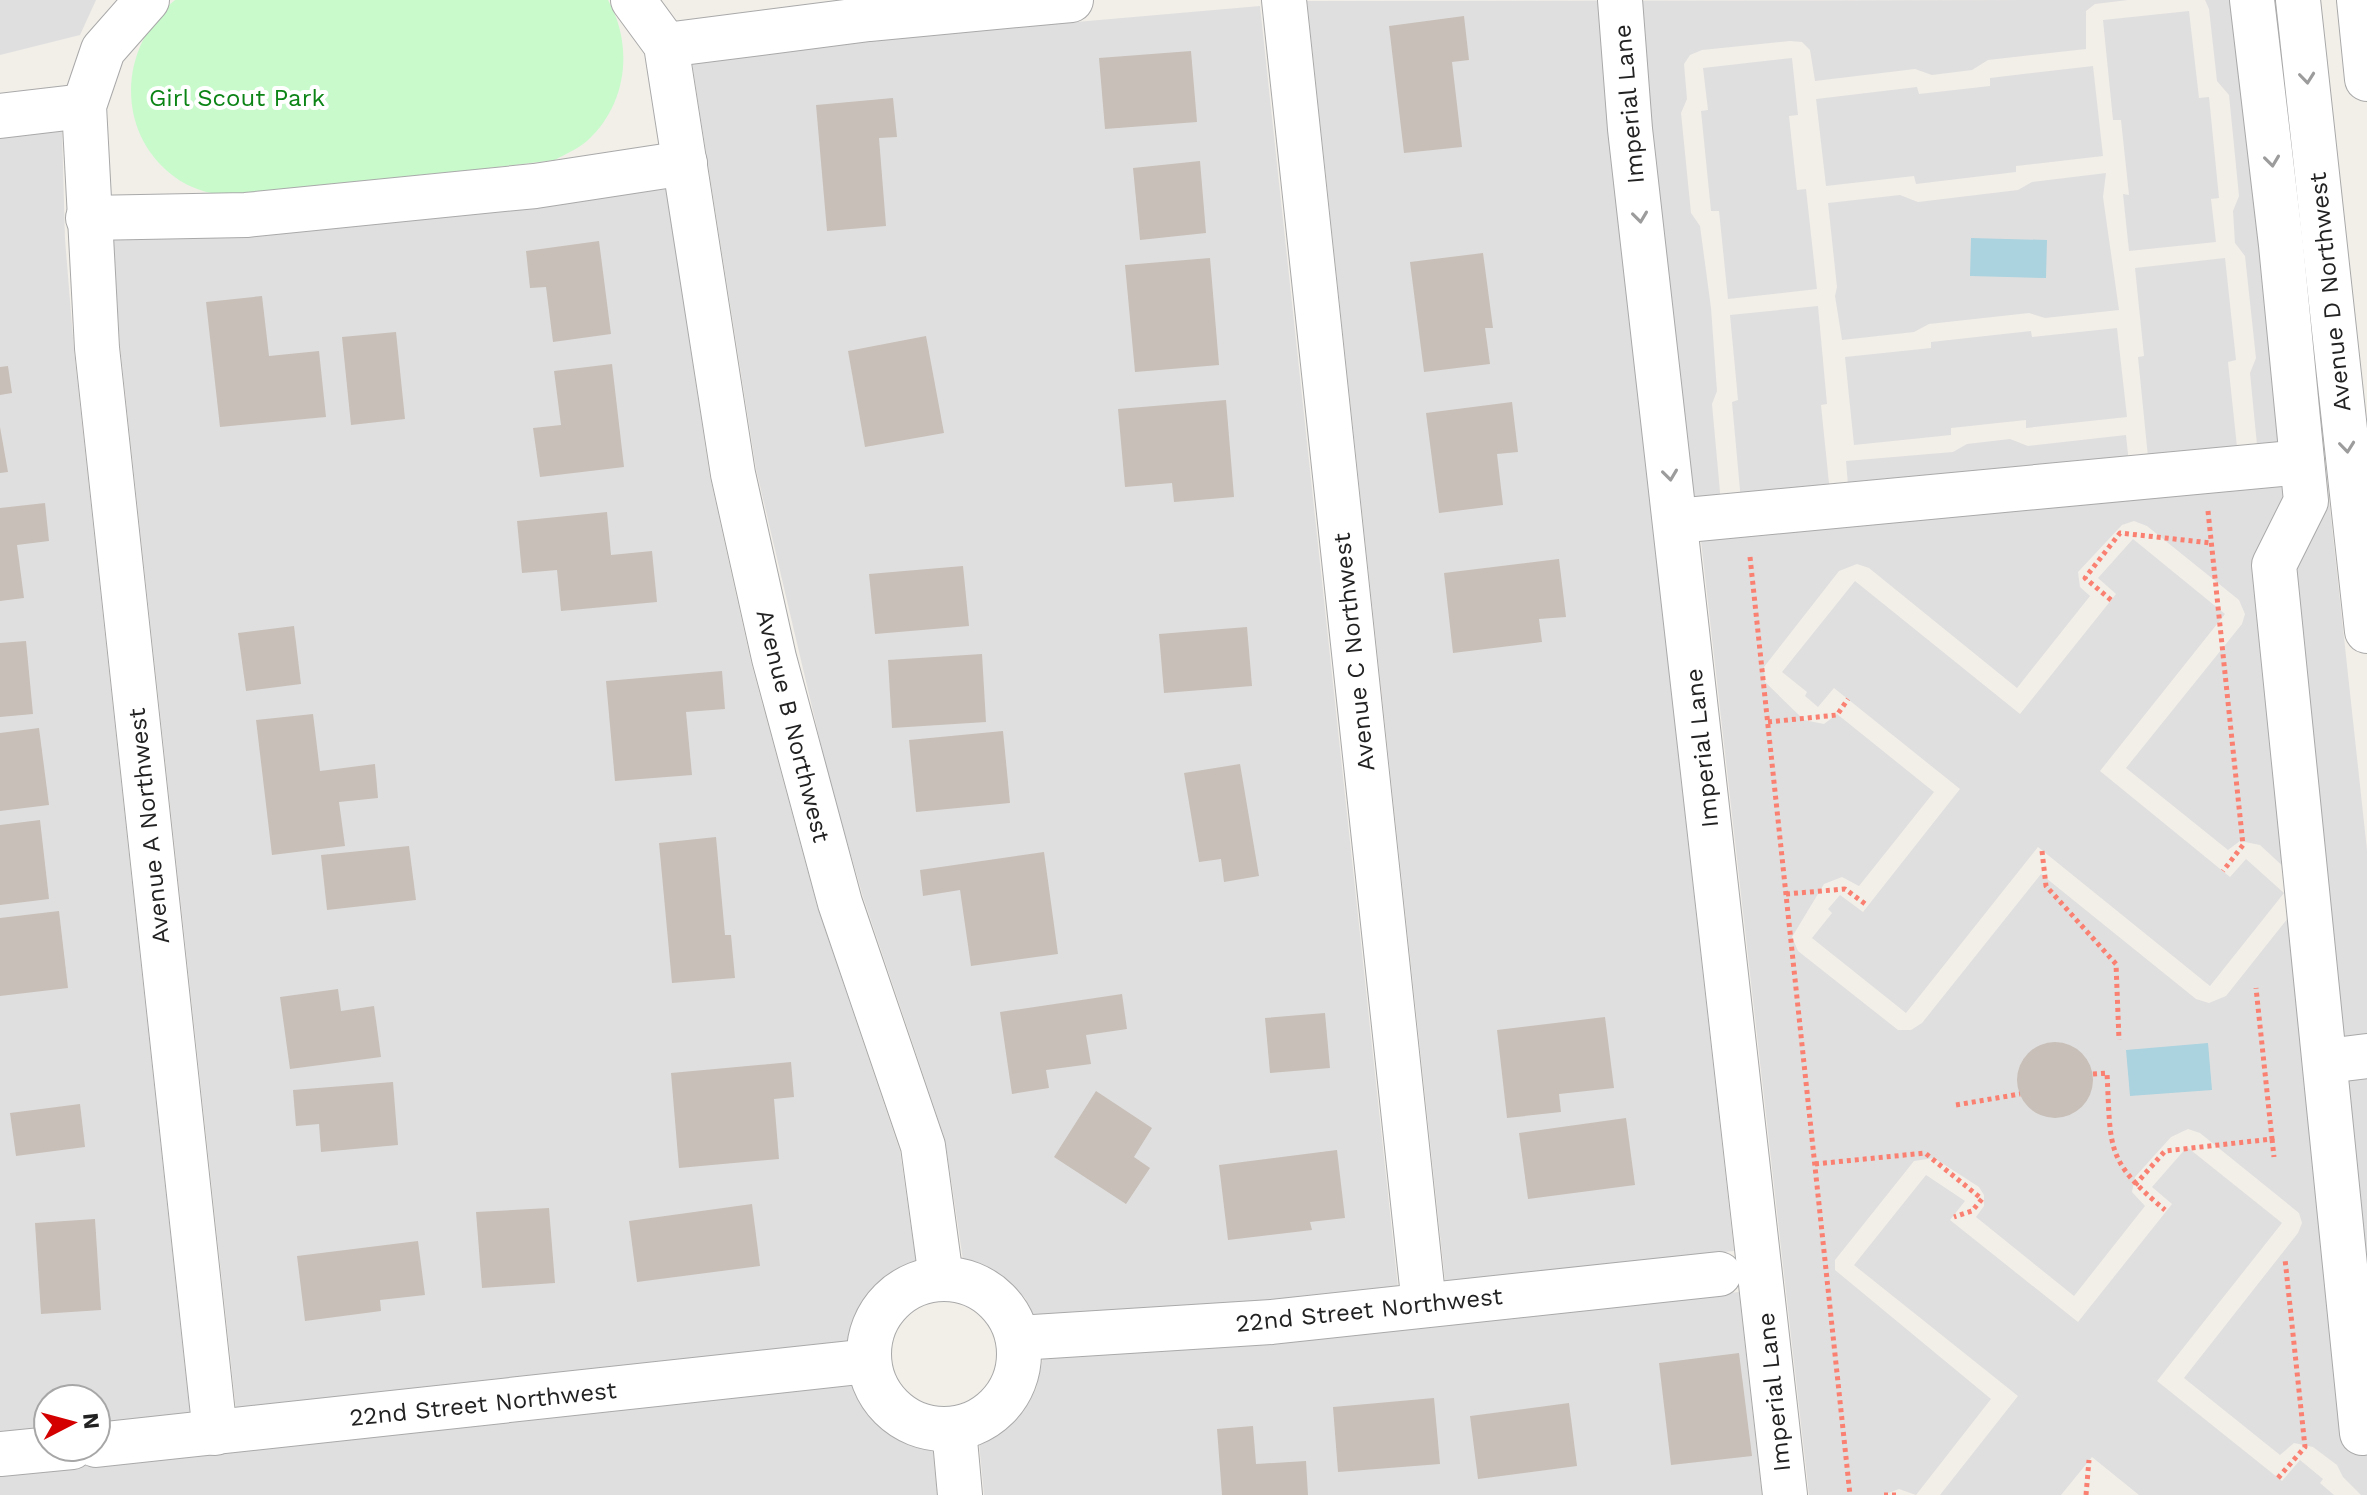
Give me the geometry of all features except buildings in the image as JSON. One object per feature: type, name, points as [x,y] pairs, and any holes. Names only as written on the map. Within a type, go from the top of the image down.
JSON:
[{"type":"street","points":[[0,116],[84,106],[103,50],[147,0]]},
{"type":"street","points":[[633,0],[666,45],[868,10],[1071,0]]},
{"type":"street","name":"Avenue C Northwest","points":[[1284,0],[1424,1305]]},
{"type":"street","name":"Imperial Lane","points":[[1620,0],[1630,129],[1785,1495]]},
{"type":"street","points":[[2252,0],[2304,481],[2274,565],[2347,1059],[2362,1433]]},
{"type":"street","name":"Avenue D Northwest","points":[[2298,0],[2367,631]]},
{"type":"street","points":[[2359,0],[2367,79]]},
{"type":"street","name":"Avenue B Northwest","points":[[666,45],[733,474],[774,658],[840,903],[923,1146],[941,1278]]},
{"type":"street","name":"Avenue A Northwest","points":[[84,106],[97,348],[215,1433]]},
{"type":"street","points":[[88,218],[246,215],[535,186],[685,163]]},
{"type":"street","points":[[1676,521],[2304,481],[2352,494]]},
{"type":"street","name":"22nd Street Northwest","points":[[1018,1338],[1272,1322],[1719,1274]]},
{"type":"street","points":[[941,1278],[966,1282],[989,1293],[1007,1311],[1018,1338],[1019,1360],[1013,1385],[999,1406],[978,1422],[954,1429],[930,1429],[907,1420],[888,1405],[875,1384],[869,1361],[871,1336],[880,1314],[896,1295],[917,1284],[941,1278]]},
{"type":"street","name":"22nd Street Northwest","points":[[112,1443],[869,1361]]},
{"type":"street","points":[[954,1429],[960,1495]]},
{"type":"street","points":[[0,1454],[32,1451]]},
{"type":"path","points":[[2206,498],[2243,845],[2223,871]]},
{"type":"path","points":[[2111,600],[2085,578],[2120,533],[2211,543]]},
{"type":"path","points":[[1749,545],[1850,1495]]},
{"type":"path","points":[[1768,722],[1837,715],[1848,699]]},
{"type":"path","points":[[2042,851],[2046,886],[2116,964],[2119,1040]]},
{"type":"path","points":[[1786,894],[1845,889],[1868,906]]},
{"type":"path","points":[[2256,988],[2274,1157]]},
{"type":"path","points":[[2093,1074],[2107,1073],[2111,1136],[2117,1159],[2135,1185],[2165,1210]]},
{"type":"path","points":[[1956,1105],[2020,1094]]},
{"type":"path","points":[[2135,1185],[2165,1151],[2272,1139]]},
{"type":"path","points":[[1815,1164],[1925,1153],[1982,1199],[1972,1211],[1954,1217]]},
{"type":"path","points":[[2278,1478],[2305,1447],[2285,1259]]},
{"type":"path","points":[[2086,1495],[2089,1460]]},
{"type":"path","points":[[1884,1495],[1899,1495]]},
{"type":"shaded area","points":[[0,0],[96,0],[80,35],[0,55]]},
{"type":"shaded area","points":[[2128,0],[2095,4],[2086,11],[2086,49],[1988,60],[1972,70],[1932,75],[1915,69],[1815,81],[1810,50],[1802,42],[1702,50],[1690,55],[1684,64],[1687,99],[1681,113],[1691,213],[1700,226],[1711,308],[1717,391],[1712,404],[1721,503],[1849,497],[1846,461],[1953,452],[1967,444],[2010,439],[2028,446],[2126,435],[2129,464],[2257,445],[2250,373],[2256,358],[2245,256],[2235,243],[2233,211],[2239,196],[2229,95],[2217,81],[2209,9],[2205,0],[2275,0],[2367,850],[2367,1495],[2361,1495],[2343,1477],[2337,1465],[2313,1447],[2294,1443],[2280,1455],[2184,1378],[2298,1233],[2302,1223],[2299,1213],[2200,1133],[2188,1129],[2171,1137],[2135,1177],[2132,1192],[2145,1206],[2074,1296],[1976,1217],[1984,1206],[1984,1195],[1979,1187],[1934,1158],[1914,1161],[1835,1260],[1835,1270],[1991,1399],[1916,1495],[1899,1489],[1883,1495],[1809,1495],[1696,497],[1650,503],[1734,1251],[1445,1281],[1307,1]],"holes":[[[2134,521],[2147,526],[2239,600],[2245,614],[2242,624],[2126,768],[2228,850],[2240,841],[2260,845],[2301,883],[2303,899],[2226,996],[2209,1003],[2196,999],[2041,874],[1922,1023],[1911,1030],[1898,1030],[1798,951],[1792,937],[1824,884],[1842,877],[1859,886],[1934,792],[1837,714],[1824,724],[1804,720],[1765,682],[1764,667],[1839,571],[1857,564],[1869,568],[2017,688],[2090,596],[2080,587],[2078,572],[2122,525]]]},
{"type":"shaded area","points":[[1260,6],[1398,1287],[1270,1302],[1034,1316],[1025,1298],[1007,1280],[963,1260],[945,1139],[863,897],[828,775],[756,469],[692,63],[871,40]]},
{"type":"shaded area","points":[[2189,11],[2199,98],[2209,97],[2219,198],[2211,199],[2216,242],[2129,251],[2123,194],[2129,195],[2121,120],[2113,120],[2103,20]]},
{"type":"shaded area","points":[[1792,58],[1798,115],[1789,116],[1797,190],[1806,189],[1817,289],[1728,299],[1719,211],[1711,211],[1701,111],[1708,110],[1703,68]]},
{"type":"shaded area","points":[[2093,66],[2103,156],[2016,166],[2016,172],[1916,184],[1914,176],[1826,186],[1816,99],[1917,87],[1919,94],[1990,86],[1990,78]]},
{"type":"shaded area","points":[[62,130],[65,239],[74,350],[190,1415],[112,1422],[112,1383],[32,1383],[32,1430],[0,1433],[0,137]]},
{"type":"shaded area","points":[[2106,173],[2103,197],[2119,310],[2045,318],[2029,313],[1929,324],[1914,332],[1842,340],[1835,296],[1837,287],[1828,203],[1900,195],[1918,202],[2018,190],[2032,182]]},
{"type":"shaded area","points":[[666,188],[710,477],[751,662],[818,909],[900,1151],[916,1262],[884,1278],[862,1301],[847,1343],[236,1410],[120,346],[113,238]]},
{"type":"shaded area","points":[[2225,258],[2236,360],[2228,362],[2237,447],[2148,457],[2138,357],[2144,356],[2135,268]]},
{"type":"shaded area","points":[[1818,306],[1827,404],[1821,405],[1830,493],[1741,501],[1732,402],[1738,400],[1730,315]]},
{"type":"shaded area","points":[[2117,328],[2127,417],[2026,428],[2026,420],[1951,428],[1951,435],[1854,445],[1845,357],[1931,348],[1931,342],[2031,331],[2032,337]]},
{"type":"shaded area","points":[[2133,539],[2225,614],[2100,771],[2230,877],[2246,859],[2284,893],[2210,986],[2038,847],[1906,1013],[1812,938],[1832,913],[1828,909],[1840,895],[1863,912],[1960,789],[1834,688],[1818,707],[1805,696],[1807,692],[1782,672],[1855,581],[2020,714],[2116,594],[2098,578]]},
{"type":"shaded area","points":[[2187,1147],[2282,1223],[2157,1381],[2282,1481],[2300,1460],[2323,1479],[2320,1483],[2334,1495],[2139,1495],[2092,1457],[2061,1495],[1940,1495],[2018,1396],[1854,1265],[1926,1175],[1965,1201],[1950,1220],[2078,1322],[2172,1204],[2152,1187]]},
{"type":"shaded area","points":[[1739,1292],[1762,1495],[984,1495],[979,1443],[994,1437],[1019,1417],[1036,1389],[1043,1358],[1274,1343]]},
{"type":"shaded area","points":[[851,1384],[868,1415],[891,1436],[933,1449],[937,1495],[0,1495],[0,1475]]},
{"type":"green space","name":"Girl Scout Park","points":[[175,0],[608,0],[621,36],[622,74],[611,110],[600,126],[583,144],[555,160],[241,198],[222,195],[196,189],[172,175],[153,156],[140,135],[133,111],[131,87],[143,40]]},
{"type":"water","points":[[1971,238],[2047,240],[2046,278],[1970,276]]},
{"type":"water","points":[[2208,1043],[2212,1090],[2130,1096],[2126,1050]]}]
